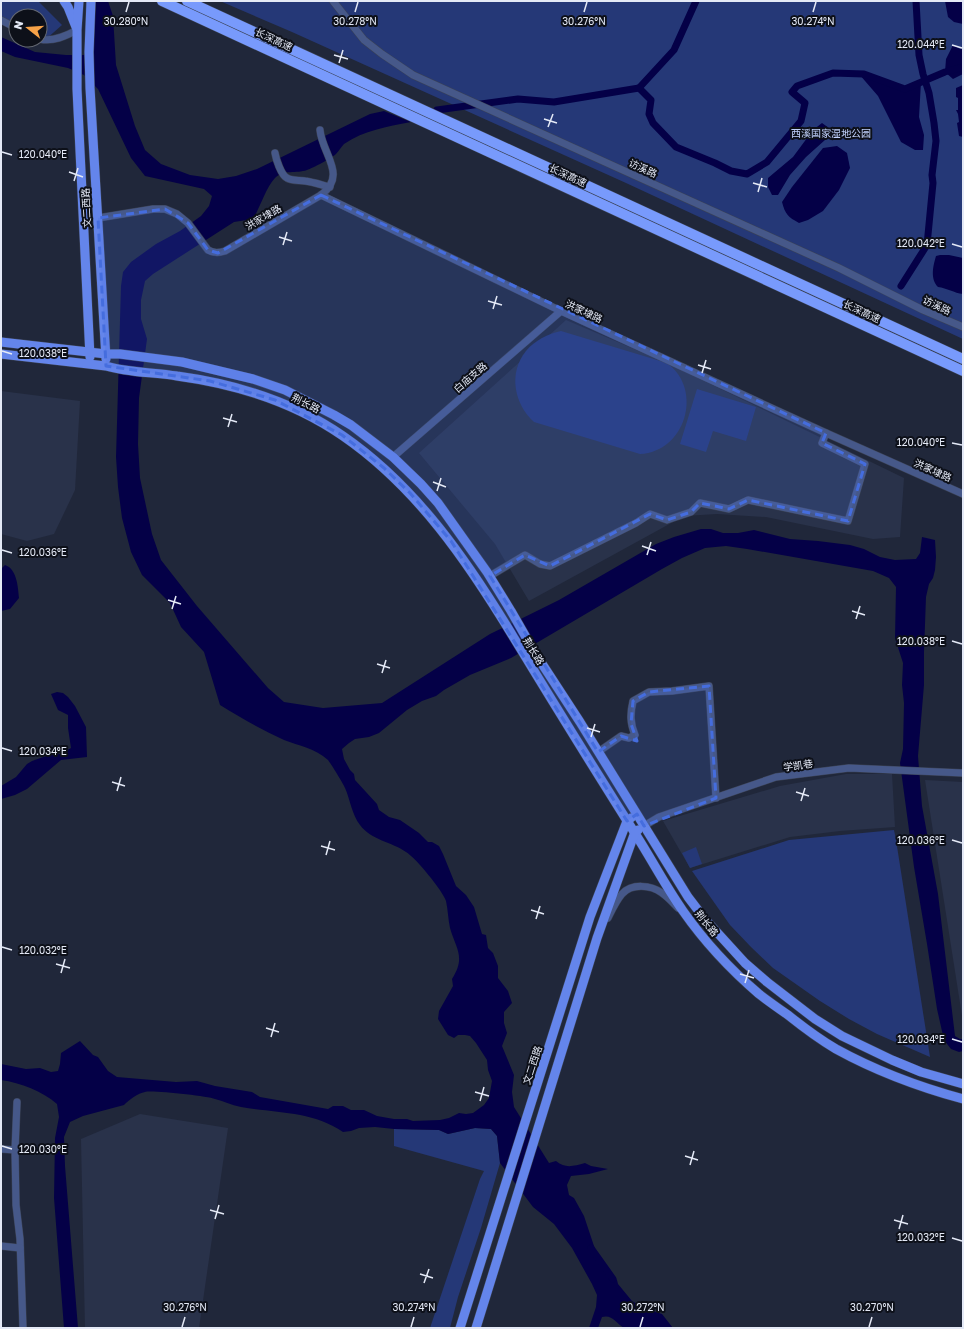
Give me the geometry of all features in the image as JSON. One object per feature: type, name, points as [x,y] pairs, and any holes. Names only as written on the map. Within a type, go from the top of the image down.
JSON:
[{"type":"highway","name":"长深高速","points":[[162,1],[963,371]]},
{"type":"highway","name":"长深高速","points":[[187,1],[963,359]]},
{"type":"main road","points":[[64,1],[77,30]]},
{"type":"main road","points":[[77,30],[79,1]]},
{"type":"main road","name":"文二西路","points":[[91,1],[89,52],[90,88],[106,366]]},
{"type":"main road","name":"文二西路","points":[[77,30],[77,89],[90,364]]},
{"type":"main road","name":"荆长路","points":[[1,342],[182,362],[253,379],[285,390],[334,415],[351,425],[393,457],[438,503],[490,576],[535,653],[688,897],[700,913],[745,963],[815,1019],[842,1036],[921,1072],[963,1084]]},
{"type":"main road","name":"荆长路","points":[[1,354],[106,366],[119,370],[148,372],[210,381],[253,392],[275,400],[307,415],[342,435],[384,468],[414,498],[451,541],[501,616],[549,697],[635,832],[686,916],[739,976],[809,1032],[837,1049],[886,1073],[916,1085],[963,1099]]},
{"type":"main road","points":[[627,821],[637,814]]},
{"type":"main road","name":"文二西路","points":[[460,1328],[590,917],[627,821]]},
{"type":"main road","points":[[476,1328],[597,938],[635,832],[644,826]]},
{"type":"street","name":"访溪路","points":[[333,1],[364,40],[413,75],[838,268],[963,328]]},
{"type":"street","points":[[48,40],[64,37],[77,30]]},
{"type":"street","points":[[320,133],[332,163],[333,180],[330,187],[321,195]]},
{"type":"street","points":[[275,156],[287,178],[330,187]]},
{"type":"street","name":"洪家埭路","points":[[98,218],[153,210],[165,210],[177,214],[188,223],[205,246],[212,252],[218,253],[224,251],[321,195],[561,311],[826,433],[963,494]]},
{"type":"street","name":"白庙支路","points":[[393,457],[561,311]]},
{"type":"street","points":[[490,576],[525,554],[540,564],[550,566],[640,521],[650,514],[667,520],[691,512],[700,503],[729,509],[748,500],[848,521],[866,464],[822,443],[826,433]]},
{"type":"street","points":[[598,752],[621,736],[629,738],[635,735],[631,724],[630,711],[633,701],[649,692],[672,691],[709,686],[716,798]]},
{"type":"street","name":"学凯巷","points":[[644,826],[659,817],[776,778],[849,768],[928,771],[962,770]]},
{"type":"street","points":[[597,938],[616,902],[623,893],[630,888],[638,886],[652,888],[661,892],[686,916]]},
{"type":"street","points":[[17,1102],[14,1150],[23,1328]]},
{"type":"street","points":[[1,1149],[14,1150]]},
{"type":"street","points":[[1,1246],[20,1248]]},
{"type":"highlighted area","points":[[321,195],[826,433],[822,443],[865,464],[848,521],[748,500],[729,509],[700,503],[691,512],[667,520],[650,514],[550,566],[525,555],[490,576],[598,752],[621,736],[637,741],[631,724],[633,701],[649,692],[709,686],[716,798],[644,826],[637,814],[627,821],[451,541],[410,493],[384,468],[342,435],[275,400],[210,381],[106,366],[98,218],[165,209],[188,223],[208,250],[218,253]]},
{"type":"shaded area","points":[[96,1],[108,1],[113,16],[116,65],[135,126],[145,150],[161,164],[190,175],[218,179],[236,176],[257,169],[370,114],[384,111],[411,122],[360,135],[344,144],[334,156],[314,167],[303,171],[279,175],[269,187],[253,219],[234,222],[153,274],[145,281],[141,300],[141,319],[147,339],[139,398],[138,444],[140,478],[152,534],[161,560],[197,606],[268,688],[284,702],[323,708],[382,703],[490,634],[559,600],[656,544],[701,529],[711,529],[723,533],[738,533],[754,530],[790,539],[850,545],[864,549],[880,557],[895,560],[916,559],[920,553],[922,537],[935,540],[935,570],[933,578],[929,584],[926,597],[924,685],[918,756],[922,806],[938,894],[955,1036],[963,1039],[963,1051],[959,1052],[951,1049],[944,1040],[937,1009],[914,867],[900,763],[903,749],[903,663],[895,638],[896,587],[889,578],[873,571],[747,549],[726,546],[705,548],[662,569],[511,658],[470,675],[436,696],[422,701],[407,710],[379,733],[369,737],[355,739],[342,749],[344,759],[354,774],[355,780],[377,804],[379,810],[389,817],[400,820],[419,833],[428,842],[432,842],[439,846],[456,886],[466,895],[474,907],[482,934],[486,935],[488,948],[493,953],[498,966],[498,978],[508,991],[512,1003],[504,1012],[504,1023],[507,1033],[502,1046],[514,1075],[512,1092],[514,1107],[549,1163],[556,1161],[560,1164],[570,1166],[585,1163],[591,1166],[608,1169],[589,1174],[571,1176],[567,1185],[569,1195],[574,1198],[584,1216],[595,1249],[596,1259],[603,1268],[617,1280],[618,1284],[632,1301],[644,1308],[662,1314],[673,1328],[624,1328],[611,1318],[605,1316],[602,1317],[598,1328],[589,1328],[596,1307],[597,1295],[592,1284],[572,1248],[554,1224],[533,1207],[500,1163],[497,1136],[491,1129],[475,1128],[448,1134],[439,1130],[375,1127],[359,1128],[343,1132],[331,1125],[307,1116],[241,1107],[202,1096],[150,1092],[137,1095],[124,1105],[83,1116],[70,1122],[64,1137],[78,1328],[64,1328],[54,1198],[55,1138],[59,1117],[57,1104],[45,1095],[31,1088],[1,1080],[1,1064],[26,1069],[40,1068],[51,1072],[58,1071],[61,1053],[80,1041],[93,1055],[98,1057],[108,1071],[117,1077],[176,1082],[197,1081],[215,1086],[252,1092],[260,1097],[328,1109],[333,1106],[343,1106],[351,1110],[364,1110],[377,1116],[413,1121],[440,1120],[449,1118],[459,1113],[473,1113],[484,1105],[489,1098],[492,1081],[488,1070],[487,1060],[470,1036],[458,1035],[454,1038],[448,1035],[438,1019],[439,1011],[453,986],[452,979],[459,959],[450,928],[446,901],[440,890],[422,867],[410,855],[370,834],[360,825],[351,807],[347,792],[328,760],[312,750],[284,740],[268,732],[220,705],[204,652],[181,627],[170,603],[142,575],[131,552],[122,518],[116,457],[121,286],[123,272],[131,262],[156,244],[180,231],[201,216],[209,206],[212,196],[204,189],[145,176],[131,158],[98,89],[84,75],[68,68],[15,57],[1,51],[1,37],[8,40],[8,48],[26,48],[35,52],[66,55],[87,55],[93,48]]},
{"type":"shaded area","points":[[945,1],[963,1],[963,24],[954,22],[948,17]]},
{"type":"shaded area","points":[[953,45],[963,49],[963,74],[953,79],[945,72],[946,59]]},
{"type":"shaded area","points":[[859,74],[905,89],[921,82],[919,117],[924,135],[923,150],[915,150],[901,142],[878,96]]},
{"type":"shaded area","points":[[963,85],[963,137],[959,136],[957,123],[959,122],[956,110],[958,110],[958,98],[956,97],[956,88]]},
{"type":"shaded area","points":[[822,123],[829,128],[825,140],[806,157],[790,175],[778,195],[772,195],[768,187],[768,178],[793,157],[813,130]]},
{"type":"shaded area","points":[[837,146],[847,153],[850,168],[839,190],[823,211],[808,220],[799,223],[788,215],[784,210],[782,202],[823,148]]},
{"type":"shaded area","points":[[940,255],[963,258],[963,294],[938,287],[935,284],[933,268],[936,256]]},
{"type":"shaded area","points":[[566,320],[667,363],[904,478],[900,537],[873,539],[766,517],[717,514],[684,516],[529,601],[495,544],[419,453]]},
{"type":"shaded area","points":[[1,391],[80,401],[75,490],[54,534],[27,541],[1,534]]},
{"type":"shaded area","points":[[5,565],[12,570],[14,574],[19,598],[10,609],[1,611],[1,569]]},
{"type":"shaded area","points":[[57,692],[63,693],[68,697],[75,706],[86,727],[87,757],[61,760],[27,789],[15,795],[1,799],[1,786],[16,777],[27,764],[49,755],[60,754],[71,748],[68,715],[58,710],[51,694]]},
{"type":"shaded area","points":[[846,774],[892,774],[895,827],[840,831],[790,837],[690,868],[663,821],[780,786]]},
{"type":"shaded area","points":[[925,780],[963,782],[963,1022]]},
{"type":"shaded area","points":[[140,1114],[228,1128],[199,1328],[85,1328],[81,1139]]},
{"type":"green space","points":[[1,1],[38,1],[45,8],[8,8],[8,24],[1,21]]},
{"type":"green space","name":"西溪国家湿地公园","points":[[220,1],[963,1],[963,339],[626,183]]},
{"type":"green space","points":[[48,11],[62,25],[48,37]]},
{"type":"green space","points":[[561,331],[667,363],[678,375],[685,388],[687,403],[684,418],[678,431],[668,443],[656,451],[640,454],[534,422],[527,415],[518,397],[516,388],[515,378],[520,360],[533,344],[551,334]]},
{"type":"green space","points":[[697,389],[756,407],[746,441],[713,431],[706,452],[680,444]]},
{"type":"green space","points":[[894,830],[930,1057],[877,1034],[849,1019],[820,1001],[773,968],[730,925],[692,871],[789,840]]},
{"type":"green space","points":[[696,847],[702,864],[690,868],[682,853]]},
{"type":"green space","points":[[475,1128],[491,1129],[497,1136],[500,1163],[481,1228],[458,1297],[450,1328],[430,1328],[484,1171],[394,1146],[394,1129],[439,1130],[448,1134]]},
{"type":"waterway","points":[[437,110],[518,99],[554,102],[639,88],[674,50],[696,1]]},
{"type":"waterway","points":[[901,286],[927,245],[936,141],[929,93],[919,55],[916,1]]},
{"type":"waterway","points":[[639,88],[651,100],[649,114],[653,123],[676,147],[731,171],[747,174],[767,162],[801,121],[805,103],[792,92],[797,86],[833,73],[864,74],[905,89],[945,72],[963,67]]},
{"type":"waterway","points":[[591,1248],[613,1279]]}]
